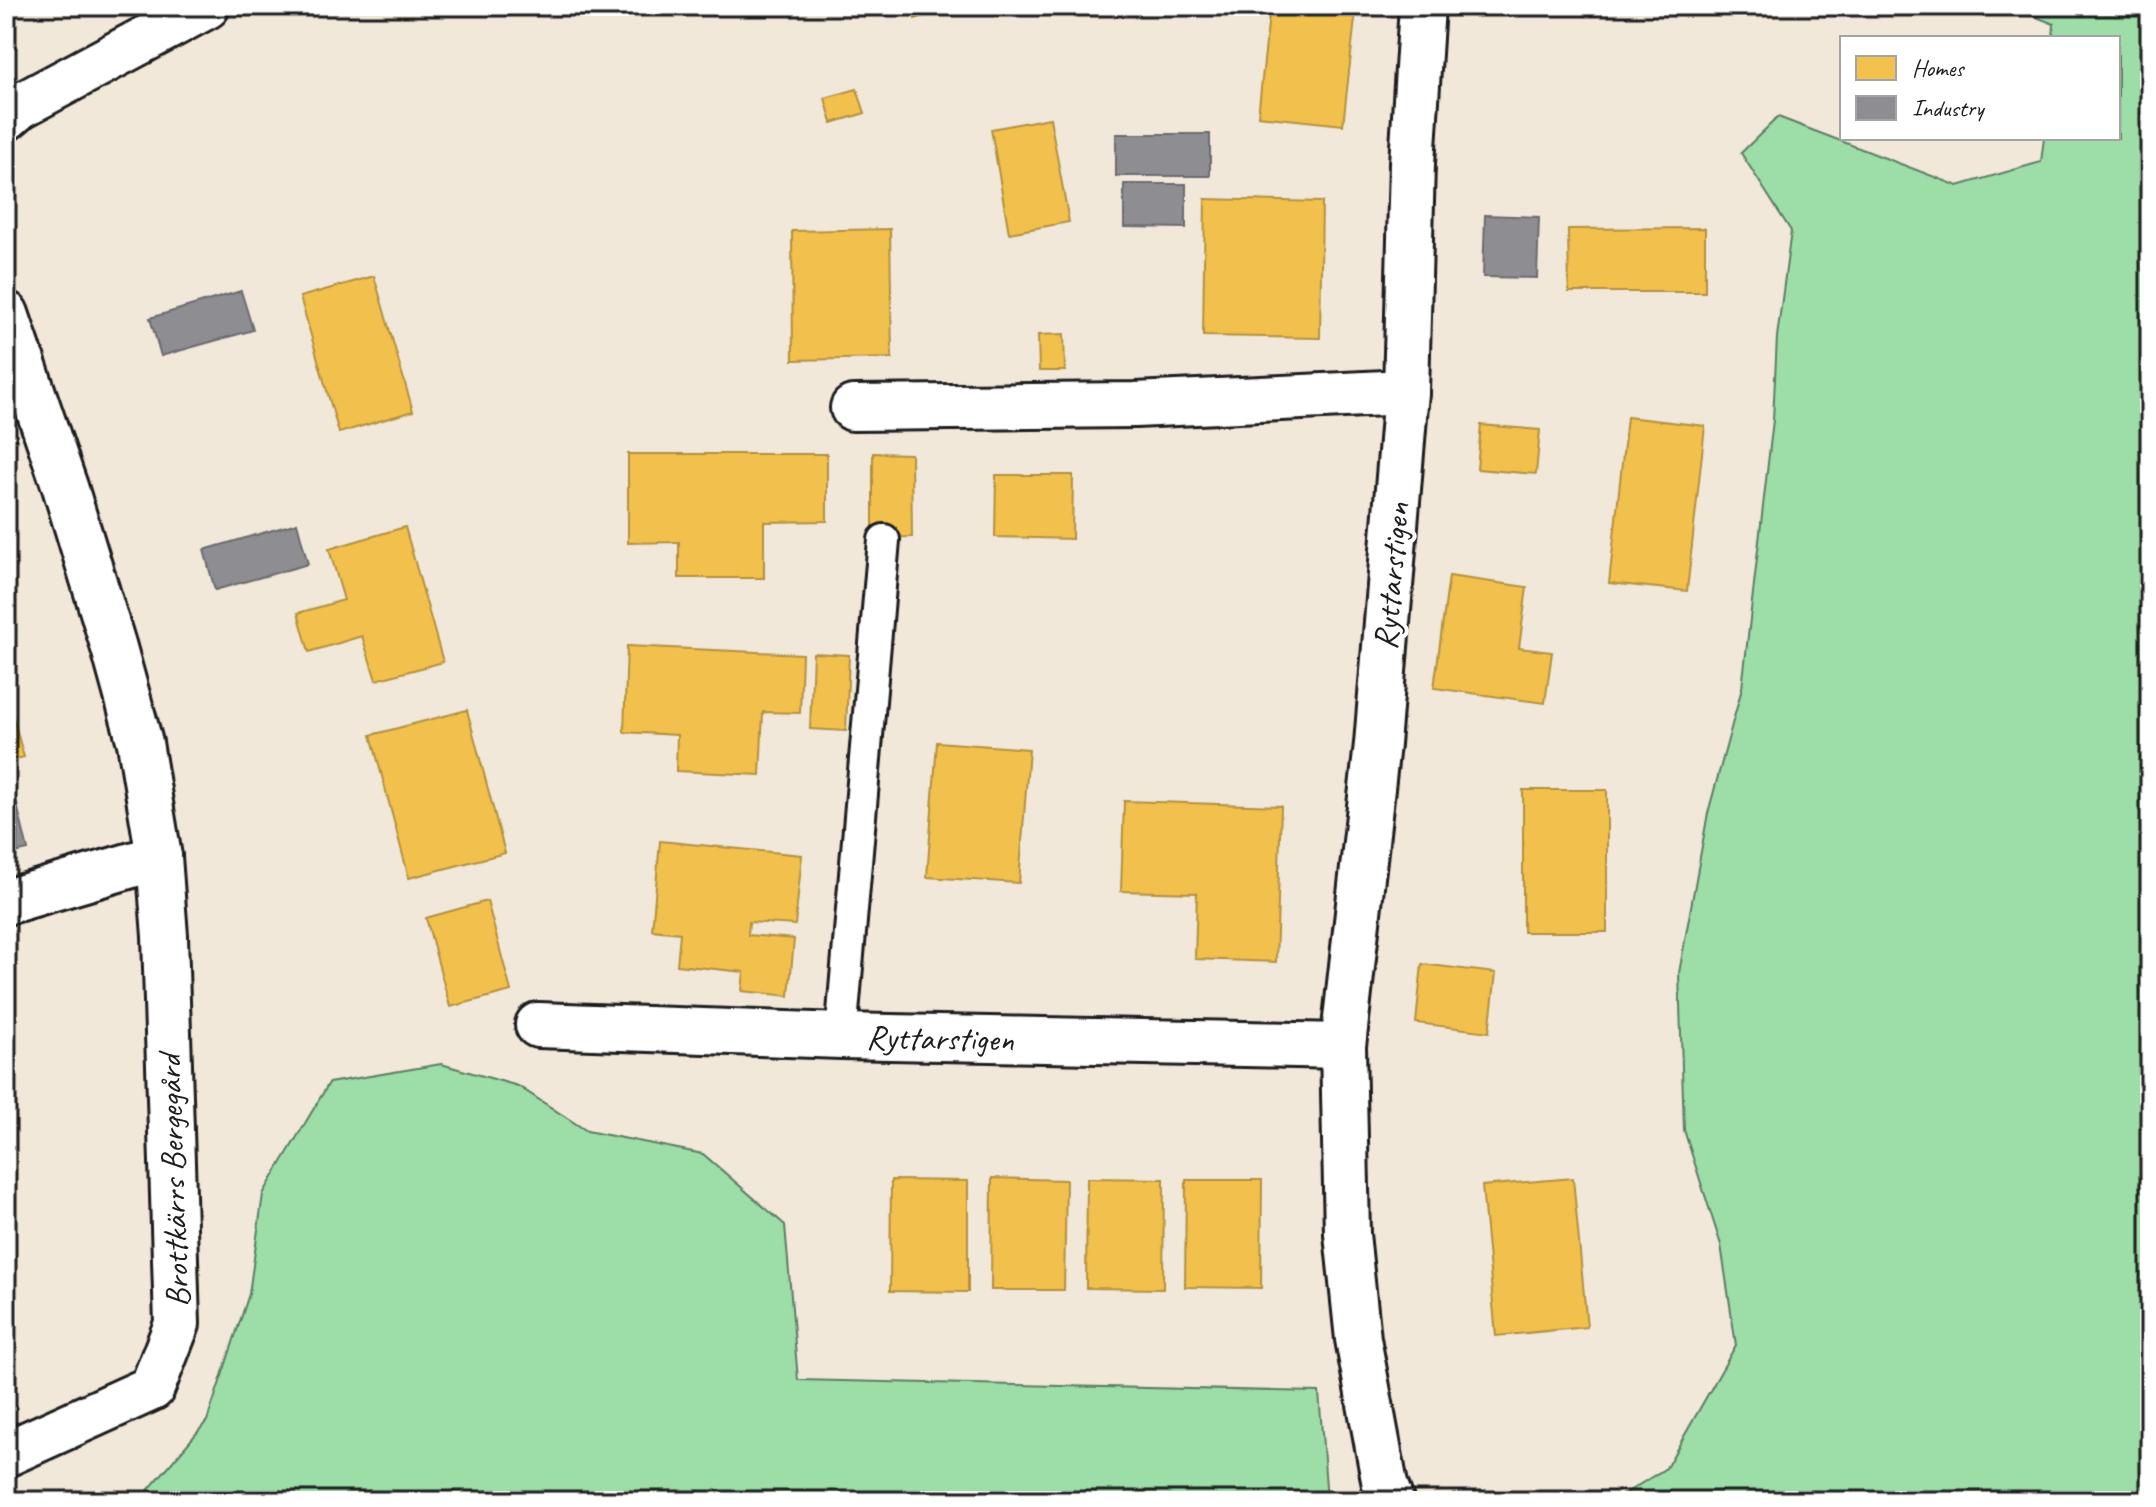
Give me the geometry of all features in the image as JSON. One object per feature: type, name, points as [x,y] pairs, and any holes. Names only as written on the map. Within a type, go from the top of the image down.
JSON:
[{"type":"street","points":[[6,118],[20,106],[207,6]]},
{"type":"street","name":"Ryttarstigen","points":[[1391,1501],[1385,1485],[1358,1339],[1347,1234],[1343,1046],[1377,744],[1406,392],[1412,172],[1422,6]]},
{"type":"street","name":"Brottkärrs Bergegård","points":[[6,314],[65,487],[140,743],[159,857],[165,936],[177,1324],[152,1388],[6,1454]]},
{"type":"street","points":[[853,408],[1135,405],[1406,392]]},
{"type":"street","points":[[6,902],[159,857]]},
{"type":"street","name":"Ryttarstigen","points":[[538,1025],[841,1036],[1343,1046]]},
{"type":"lane","points":[[841,1036],[884,540]]},
{"type":"green space","points":[[2009,6],[2150,6],[2150,1501],[1613,1501],[1666,1468],[1736,1345],[1721,1245],[1684,1130],[1679,973],[1708,813],[1742,688],[1773,420],[1777,337],[1791,231],[1741,153],[1778,117],[1958,186],[2041,162],[2044,140],[2120,140],[2120,36],[2053,36],[2054,24]]},
{"type":"green space","points":[[441,1064],[518,1086],[587,1131],[703,1154],[785,1225],[798,1380],[1319,1392],[1327,1501],[139,1501],[207,1421],[249,1294],[263,1194],[329,1083]]},
{"type":"building: Homes","points":[[911,6],[955,6],[915,19]]},
{"type":"building: Homes","points":[[1270,6],[1356,10],[1343,125],[1258,116]]},
{"type":"building: Homes","points":[[1706,6],[1833,6],[1706,11]]},
{"type":"building: Homes","points":[[857,89],[865,113],[832,123],[825,98]]},
{"type":"building: Homes","points":[[1050,118],[1069,222],[1009,233],[991,129]]},
{"type":"building: Homes","points":[[1205,199],[1322,202],[1320,338],[1203,336]]},
{"type":"building: Homes","points":[[1705,228],[1705,292],[1569,292],[1568,229]]},
{"type":"building: Homes","points":[[890,229],[892,358],[793,360],[792,231]]},
{"type":"building: Homes","points":[[374,276],[413,411],[339,433],[300,297]]},
{"type":"building: Homes","points":[[1064,334],[1065,371],[1039,371],[1038,335]]},
{"type":"building: Homes","points":[[1627,417],[1705,426],[1687,591],[1609,583]]},
{"type":"building: Homes","points":[[1481,425],[1540,430],[1536,474],[1477,469]]},
{"type":"building: Homes","points":[[873,453],[911,454],[912,537],[873,538]]},
{"type":"building: Homes","points":[[628,454],[827,454],[827,521],[764,522],[764,578],[679,578],[679,542],[628,543]]},
{"type":"building: Homes","points":[[996,475],[1073,475],[1072,539],[995,537]]},
{"type":"building: Homes","points":[[405,527],[443,662],[376,680],[362,636],[309,652],[298,613],[344,600],[329,549]]},
{"type":"building: Homes","points":[[1449,576],[1527,587],[1519,648],[1552,652],[1545,703],[1434,688]]},
{"type":"building: Homes","points":[[627,646],[802,654],[800,713],[763,712],[760,775],[676,771],[677,735],[624,732]]},
{"type":"building: Homes","points":[[813,653],[849,655],[846,731],[810,729]]},
{"type":"building: Homes","points":[[6,692],[24,757],[6,762]]},
{"type":"building: Homes","points":[[467,710],[505,853],[409,878],[371,735]]},
{"type":"building: Homes","points":[[937,742],[1029,749],[1019,883],[927,877]]},
{"type":"building: Homes","points":[[1523,790],[1607,790],[1607,932],[1523,932]]},
{"type":"building: Homes","points":[[1124,801],[1281,806],[1276,962],[1195,959],[1197,893],[1121,891]]},
{"type":"building: Homes","points":[[660,841],[802,855],[795,925],[749,922],[748,935],[794,939],[789,996],[742,991],[744,972],[677,965],[680,933],[652,930]]},
{"type":"building: Homes","points":[[487,901],[511,991],[450,1007],[426,918]]},
{"type":"building: Homes","points":[[1422,964],[1496,973],[1489,1032],[1416,1023]]},
{"type":"building: Homes","points":[[992,1178],[1066,1180],[1064,1290],[991,1290]]},
{"type":"building: Homes","points":[[1087,1178],[1164,1179],[1163,1289],[1086,1288]]},
{"type":"building: Homes","points":[[1573,1178],[1587,1327],[1496,1336],[1482,1186]]},
{"type":"building: Homes","points":[[891,1180],[968,1181],[968,1292],[890,1291]]},
{"type":"building: Homes","points":[[1186,1180],[1262,1180],[1261,1288],[1185,1287]]},
{"type":"building: Industry","points":[[1116,134],[1210,134],[1210,176],[1116,176]]},
{"type":"building: Industry","points":[[1124,184],[1186,184],[1186,228],[1124,227]]},
{"type":"building: Industry","points":[[1485,215],[1539,217],[1537,278],[1483,277]]},
{"type":"building: Industry","points":[[241,291],[253,330],[161,356],[150,318]]},
{"type":"building: Industry","points":[[297,523],[308,564],[215,590],[204,550]]},
{"type":"building: Industry","points":[[12,784],[28,850],[6,855],[6,786]]}]
